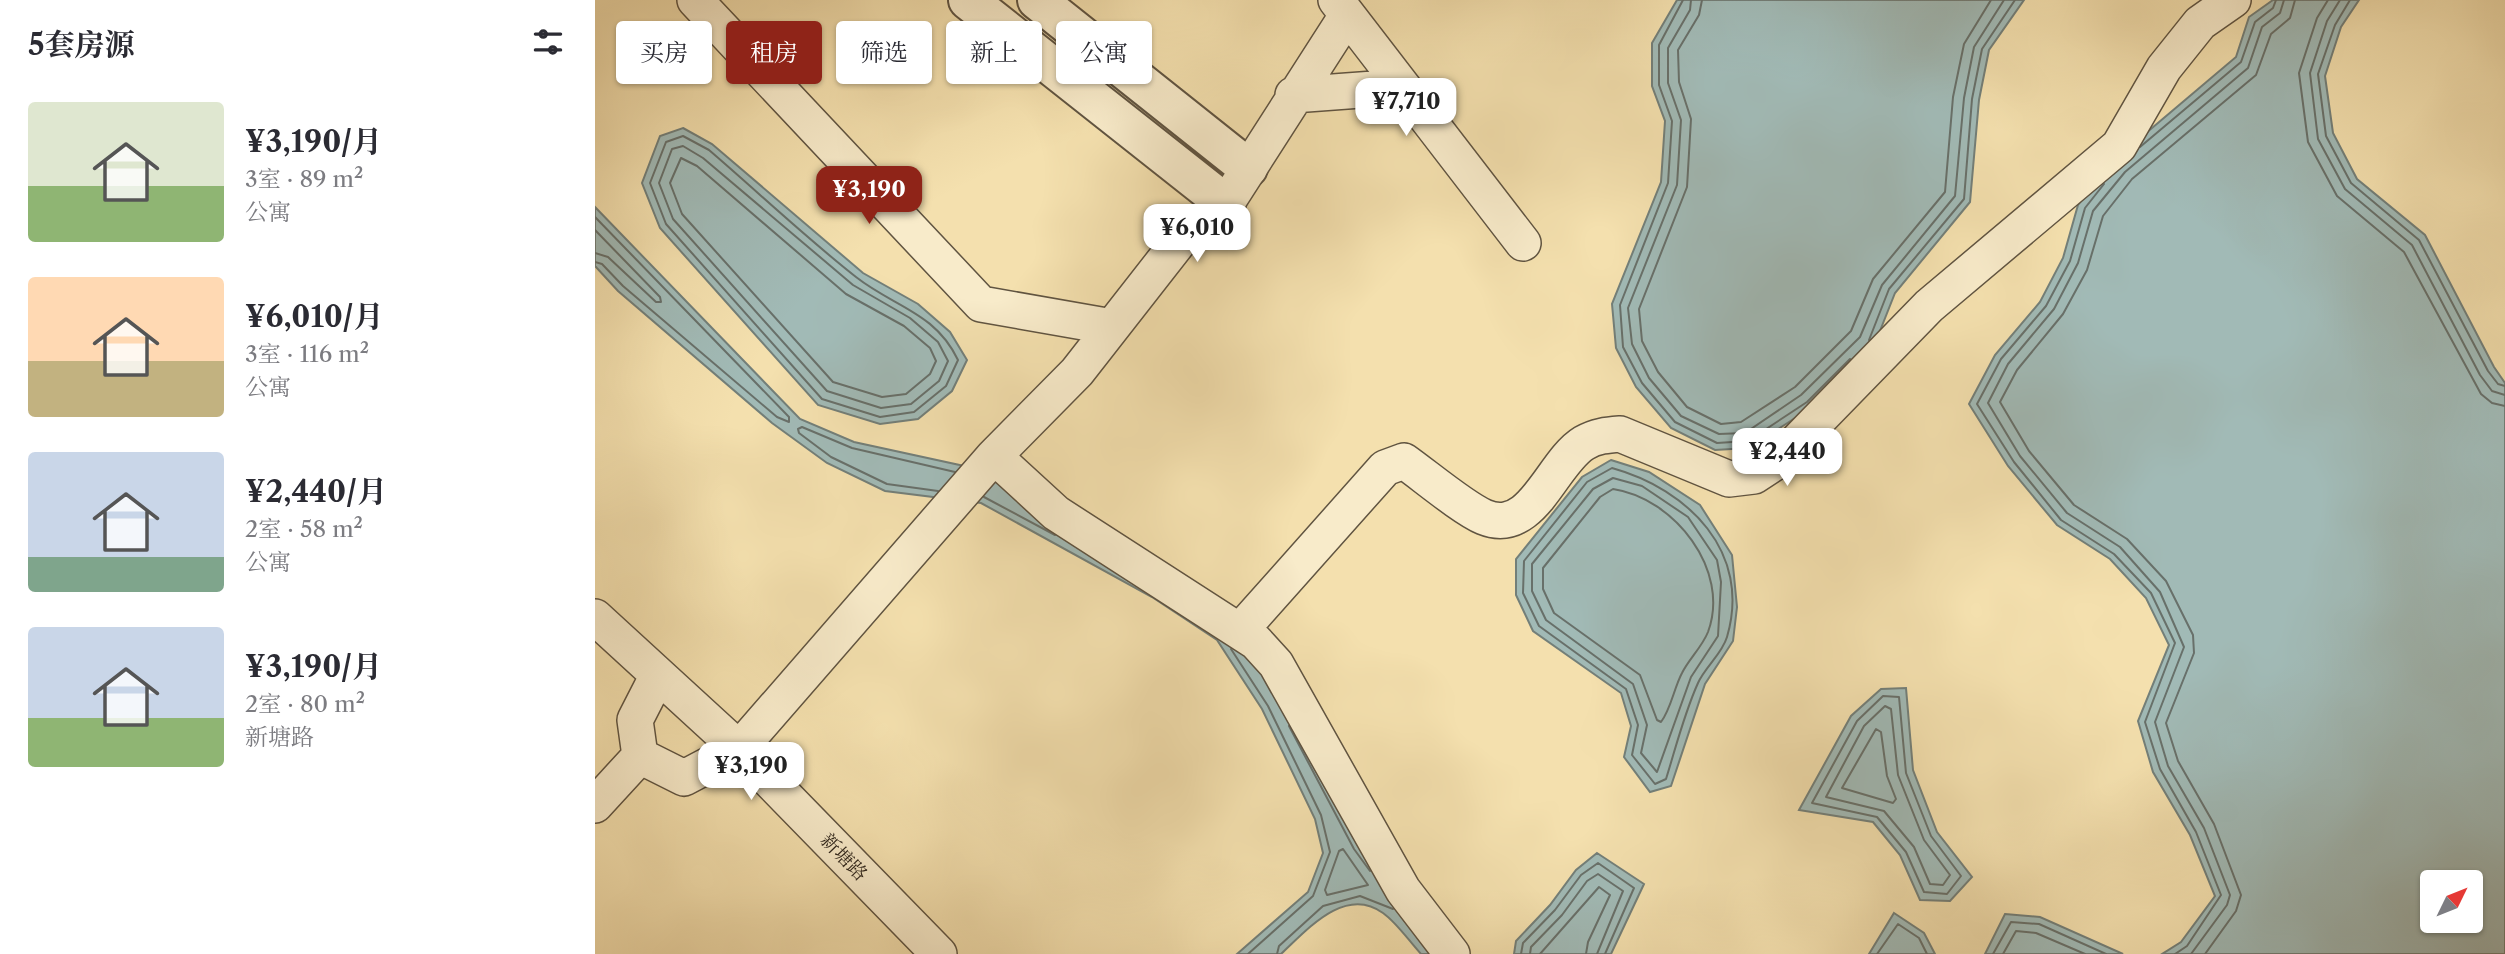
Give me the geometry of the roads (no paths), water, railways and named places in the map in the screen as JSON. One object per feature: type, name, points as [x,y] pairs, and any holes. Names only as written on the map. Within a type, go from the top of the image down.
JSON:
[{"type":"street","points":[[695,0],[981,304],[1112,327]]},
{"type":"street","points":[[968,0],[1226,204]]},
{"type":"street","points":[[1037,0],[1248,169]]},
{"type":"street","points":[[1240,631],[1385,468],[1404,461],[1484,517],[1506,520],[1521,515],[1581,445],[1601,435],[1620,434],[1729,479],[1754,476],[1780,459],[1929,306],[2119,146],[2164,68],[2200,23],[2233,0]]},
{"type":"street","points":[[640,756],[684,778],[739,749],[989,461],[1077,372],[1188,230],[1226,204],[1293,95],[1341,8],[1523,243]]},
{"type":"street","points":[[1293,95],[1401,87]]},
{"type":"street","points":[[989,461],[1056,513],[1256,642],[1276,664],[1403,890],[1453,954]]},
{"type":"street","name":"新塘路","points":[[595,617],[739,749],[939,954]]},
{"type":"street","points":[[640,756],[635,720],[658,675]]},
{"type":"street","points":[[595,805],[640,756]]},
{"type":"water","points":[[1677,0],[2024,0],[1989,50],[1979,100],[1970,202],[1895,293],[1874,346],[1812,407],[1749,448],[1715,450],[1671,428],[1636,387],[1616,348],[1612,304],[1661,182],[1665,121],[1652,86],[1652,43]]},
{"type":"water","points":[[2273,0],[2359,0],[2341,27],[2325,76],[2333,133],[2357,179],[2425,235],[2505,383],[2505,954],[2162,954],[2181,942],[2215,896],[2190,835],[2153,772],[2138,721],[2169,645],[2146,598],[2110,559],[2057,525],[2008,466],[1969,404],[1995,355],[2040,302],[2063,258],[2078,205],[2113,161],[2236,57],[2249,17]]},
{"type":"water","points":[[683,128],[712,144],[863,273],[918,304],[950,332],[967,360],[952,391],[918,419],[880,424],[818,405],[660,228],[642,183],[660,136]]},
{"type":"water","points":[[595,207],[800,419],[854,442],[978,469],[1235,630],[1445,954],[1421,954],[1383,913],[1369,906],[1355,904],[1327,914],[1281,954],[1237,954],[1308,892],[1323,853],[1315,819],[1262,709],[1217,640],[1152,597],[981,503],[885,491],[827,463],[772,423],[618,291],[595,266]]},
{"type":"water","points":[[1611,460],[1649,472],[1700,505],[1732,555],[1737,607],[1733,641],[1705,684],[1671,786],[1650,792],[1624,757],[1631,726],[1621,693],[1533,631],[1516,595],[1516,559],[1582,477]]},
{"type":"water","points":[[1906,688],[1913,770],[1937,832],[1972,877],[1950,901],[1920,900],[1900,855],[1873,822],[1799,810],[1851,716],[1881,689]]},
{"type":"water","points":[[1597,853],[1644,884],[1611,954],[1514,954],[1516,941],[1550,905],[1576,870]]},
{"type":"water","points":[[1894,913],[1924,933],[1935,954],[1869,954]]},
{"type":"water","points":[[2005,914],[2040,917],[2123,954],[1985,954]]}]
